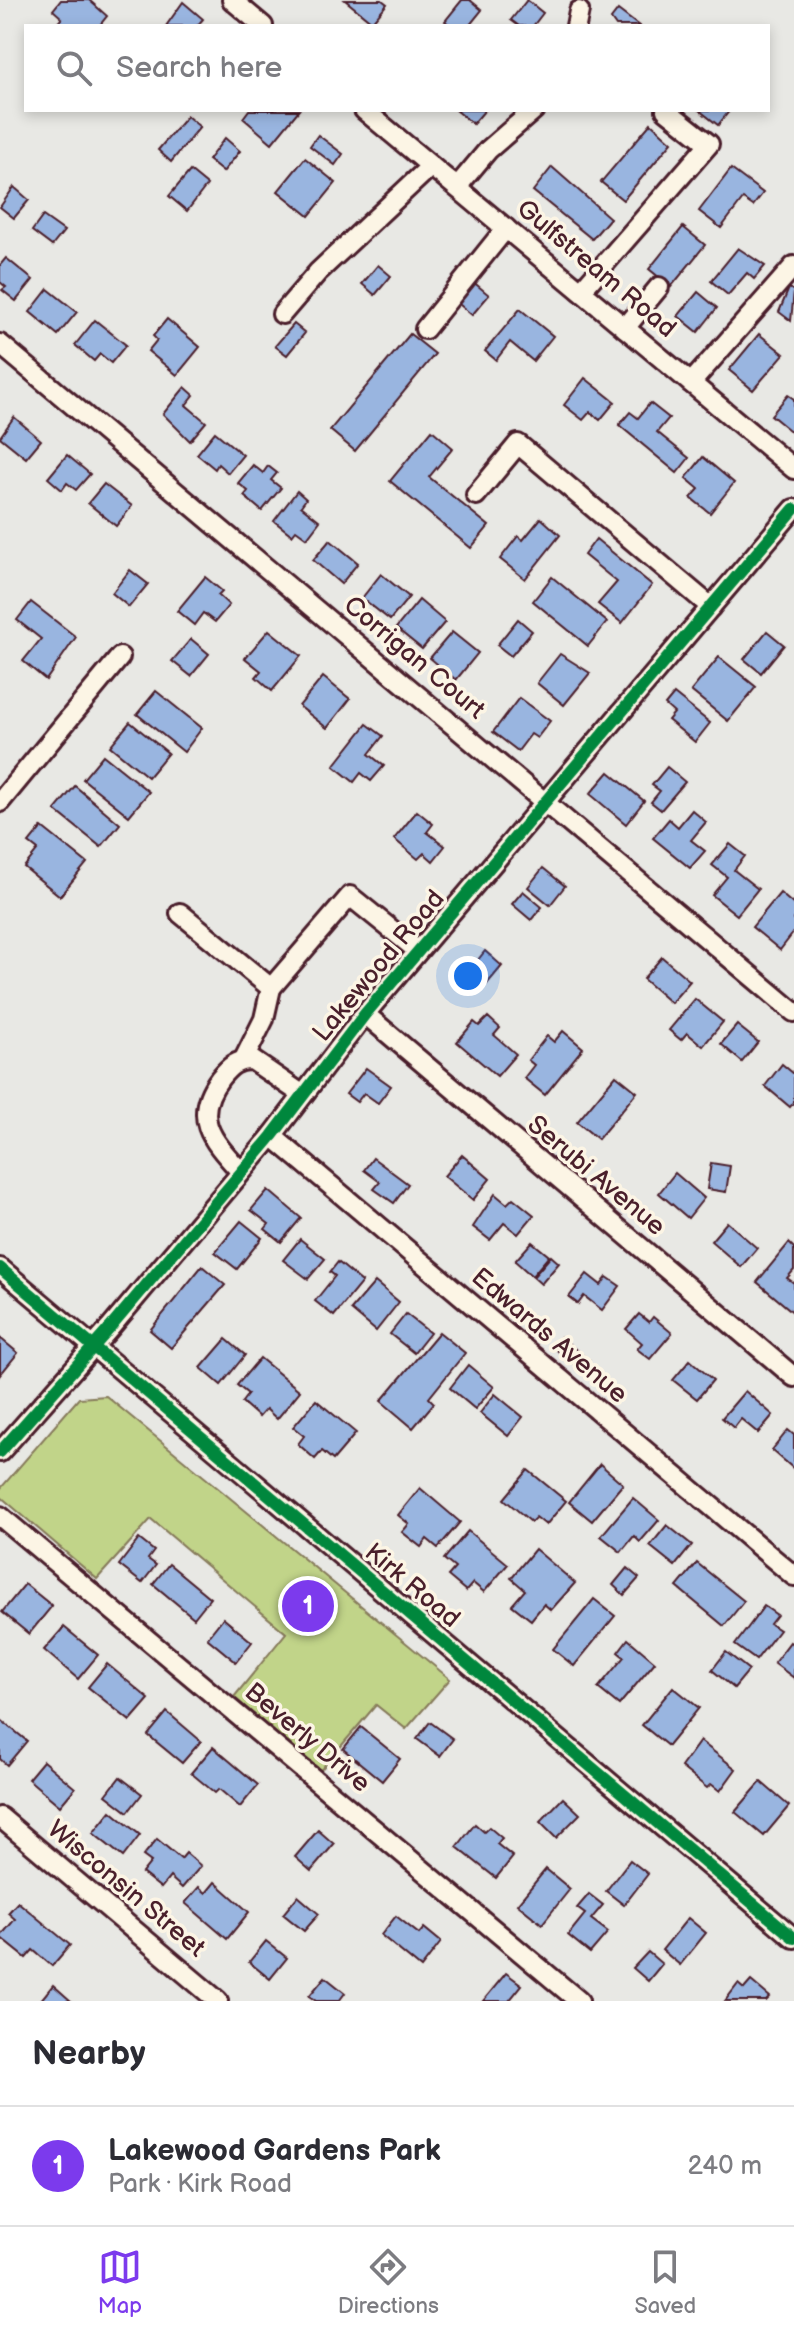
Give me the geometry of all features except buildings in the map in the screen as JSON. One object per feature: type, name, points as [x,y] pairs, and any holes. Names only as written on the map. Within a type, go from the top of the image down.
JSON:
[{"type":"street","points":[[232,0],[261,24]]},
{"type":"street","name":"Gulfstream Road","points":[[366,112],[794,469]]},
{"type":"street","points":[[457,187],[488,150],[532,112]]},
{"type":"street","points":[[581,291],[709,144],[669,112]]},
{"type":"street","points":[[282,314],[318,272],[431,166]]},
{"type":"street","points":[[425,329],[506,228]]},
{"type":"street","points":[[691,383],[794,266]]},
{"type":"street","points":[[625,328],[659,287]]},
{"type":"street","name":"Corrigan Court","points":[[0,344],[794,1012]]},
{"type":"street","points":[[476,495],[518,444],[711,607]]},
{"type":"street","name":"Lakewood Road","points":[[0,1452],[94,1347],[272,1136],[365,1014],[794,509]]},
{"type":"street","points":[[0,802],[120,657]]},
{"type":"street","points":[[244,1059],[264,1019],[271,988],[350,896],[418,951]]},
{"type":"street","points":[[180,913],[271,988]]},
{"type":"street","name":"Serubi Avenue","points":[[365,1014],[794,1377]]},
{"type":"street","points":[[241,1172],[207,1128],[205,1108],[210,1092],[222,1076],[232,1065],[244,1059],[252,1060],[303,1095]]},
{"type":"street","name":"Edwards Avenue","points":[[272,1136],[794,1576]]},
{"type":"street","name":"Kirk Road","points":[[0,1268],[794,1938]]},
{"type":"street","name":"Beverly Drive","points":[[0,1516],[579,2001]]},
{"type":"street","name":"Wisconsin Street","points":[[0,1817],[218,2001]]},
{"type":"green space","points":[[106,1396],[450,1679],[406,1729],[376,1705],[319,1772],[234,1697],[286,1633],[151,1519],[97,1579],[0,1496],[0,1489],[79,1398]]},
{"type":"cycle path","points":[[0,1452],[110,1328],[272,1136],[365,1014],[794,509]]},
{"type":"cycle path","points":[[0,1268],[794,1938]]},
{"type":"place","name":"Lakewood Gardens Park","points":[[308,1606]]}]
